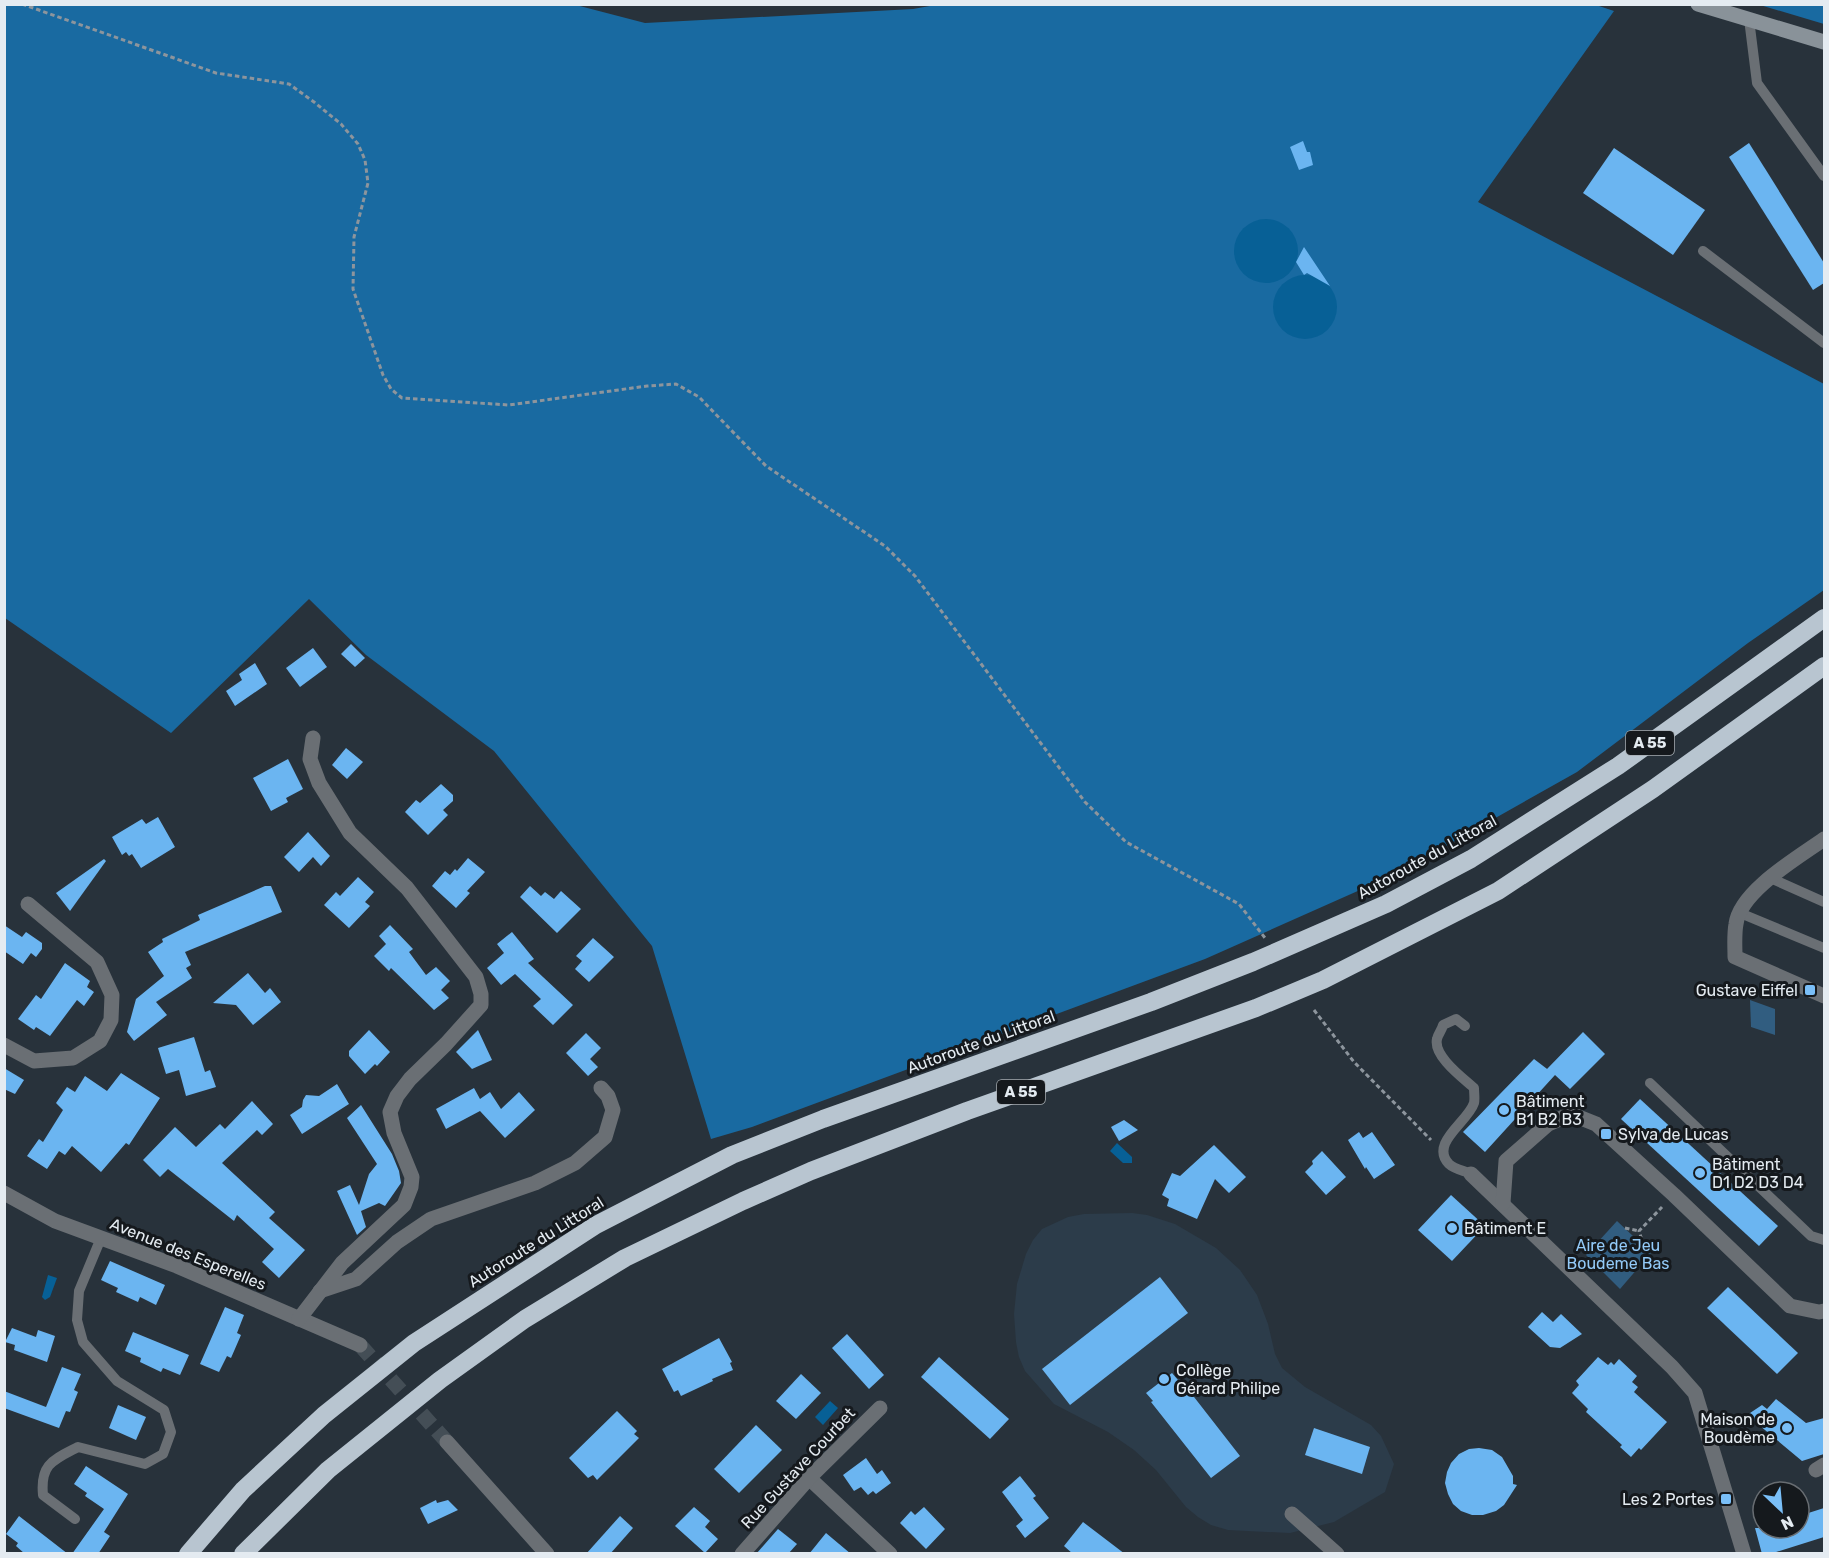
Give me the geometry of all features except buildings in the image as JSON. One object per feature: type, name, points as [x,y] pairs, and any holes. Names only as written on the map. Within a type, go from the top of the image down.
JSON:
[{"type":"highway","name":"Autoroute du Littoral","points":[[188,1554],[243,1490],[324,1415],[414,1343],[596,1225],[732,1155],[823,1119],[1151,1002],[1386,904],[1471,859],[1618,766],[1824,618]]},
{"type":"highway","name":"A 55","points":[[243,1554],[328,1470],[440,1380],[525,1319],[625,1258],[743,1201],[811,1172],[968,1111],[1256,1008],[1323,980],[1498,891],[1653,789],[1824,666]]},
{"type":"main road","points":[[1698,4],[1824,42]]},
{"type":"street","points":[[299,1319],[342,1263],[404,1205],[412,1177],[394,1133],[390,1112],[397,1096],[410,1079],[481,1005],[481,994],[476,977],[406,888],[350,833],[319,783],[310,759],[313,738]]},
{"type":"street","points":[[1821,845],[1768,877],[1745,903],[1736,922],[1735,957],[1824,996]]},
{"type":"street","points":[[4,1045],[34,1061],[73,1058],[100,1041],[111,1020],[112,995],[97,962],[28,904]]},
{"type":"street","points":[[320,1291],[356,1279],[397,1242],[431,1219],[536,1183],[575,1163],[605,1137],[613,1110],[608,1096],[601,1088]]},
{"type":"street","points":[[1503,1203],[1506,1161],[1548,1124],[1571,1114],[1596,1124],[1790,1306],[1824,1311]]},
{"type":"street","points":[[1471,1174],[1672,1367],[1695,1393],[1744,1554]]},
{"type":"street","name":"Avenue des Esperelles","points":[[4,1193],[56,1221],[177,1266],[360,1345]]},
{"type":"street","name":"Rue Gustave Courbet","points":[[742,1554],[809,1478],[880,1407]]},
{"type":"street","points":[[447,1442],[547,1554]]},
{"type":"street","points":[[809,1478],[890,1554]]},
{"type":"street","points":[[1292,1514],[1337,1554]]},
{"type":"lane","points":[[1749,19],[1757,83],[1824,176]]},
{"type":"lane","points":[[1703,251],[1824,343]]},
{"type":"lane","points":[[1768,877],[1824,902]]},
{"type":"lane","points":[[1740,913],[1824,948]]},
{"type":"lane","points":[[1465,1026],[1456,1019],[1443,1025],[1437,1041],[1438,1050],[1448,1064],[1474,1088],[1474,1101],[1467,1116],[1445,1141],[1443,1152],[1449,1165],[1471,1174]]},
{"type":"lane","points":[[1650,1083],[1811,1236],[1824,1240]]},
{"type":"lane","points":[[75,1519],[43,1495],[42,1480],[52,1461],[78,1447],[145,1464],[163,1454],[171,1432],[164,1410],[117,1381],[83,1342],[77,1320],[79,1291],[102,1238]]},
{"type":"path","points":[[22,4],[216,73],[289,84],[314,102],[358,144],[365,160],[368,183],[354,237],[353,289],[383,375],[391,389],[402,399],[509,405],[676,384],[699,397],[766,466],[885,546],[915,576],[1085,802],[1126,842],[1239,904],[1266,939]]},
{"type":"path","points":[[1314,1010],[1354,1062],[1443,1152]]},
{"type":"path","points":[[1639,1231],[1674,1195]]},
{"type":"path","points":[[1625,1228],[1639,1231]]},
{"type":"path","points":[[1639,1231],[1644,1246]]},
{"type":"shaded area","points":[[572,4],[645,23],[913,9],[941,4],[1596,5],[1614,11],[1478,202],[1824,384],[1824,590],[1748,643],[1577,772],[1396,874],[1205,959],[752,1127],[711,1139],[652,946],[494,751],[366,655],[309,599],[171,733],[5,618],[5,5]]},
{"type":"shaded area","points":[[1760,5],[1824,5],[1824,24]]},
{"type":"shaded area","points":[[1266,219],[1278,221],[1289,228],[1296,239],[1298,251],[1296,263],[1289,274],[1278,281],[1266,283],[1254,281],[1243,274],[1236,263],[1234,251],[1236,239],[1243,228],[1254,221]]},
{"type":"shaded area","points":[[1299,275],[1311,275],[1328,284],[1335,295],[1337,307],[1335,319],[1328,330],[1311,339],[1299,339],[1287,334],[1278,325],[1273,313],[1273,301],[1278,289],[1287,280]]},
{"type":"shaded area","points":[[1117,1143],[1132,1157],[1132,1163],[1123,1163],[1110,1151]]},
{"type":"shaded area","name":"Collège Gérard Philipe","points":[[1132,1213],[1175,1224],[1216,1248],[1240,1270],[1257,1295],[1268,1324],[1275,1354],[1282,1368],[1305,1387],[1371,1425],[1381,1436],[1394,1464],[1385,1492],[1334,1522],[1290,1533],[1228,1530],[1211,1525],[1186,1507],[1156,1470],[1134,1450],[1108,1432],[1054,1404],[1025,1371],[1016,1342],[1014,1314],[1017,1284],[1026,1254],[1042,1229],[1068,1217],[1084,1214]]},
{"type":"shaded area","points":[[48,1275],[57,1278],[50,1297],[45,1300],[42,1297]]},
{"type":"shaded area","points":[[830,1401],[838,1408],[823,1425],[815,1417]]},
{"type":"green space","points":[[1750,1000],[1775,1009],[1775,1035],[1751,1027]]},
{"type":"green space","name":"Aire de Jeu Boudeme Bas","points":[[1617,1221],[1651,1253],[1620,1289],[1586,1255]]},
{"type":"tunnel","points":[[360,1345],[447,1442]]},
{"type":"place","name":"Gustave Eiffel","points":[[1810,990]]},
{"type":"place","name":"Bâtiment B1 B2 B3","points":[[1504,1110]]},
{"type":"place","name":"Sylva de Lucas","points":[[1606,1134]]},
{"type":"place","name":"Bâtiment D1 D2 D3 D4","points":[[1700,1173]]},
{"type":"place","name":"Bâtiment E","points":[[1452,1228]]},
{"type":"place","name":"Collège Gérard Philipe","points":[[1164,1379]]},
{"type":"place","name":"Maison de Boudème","points":[[1787,1428]]},
{"type":"place","name":"Les 2 Portes","points":[[1726,1499]]}]
